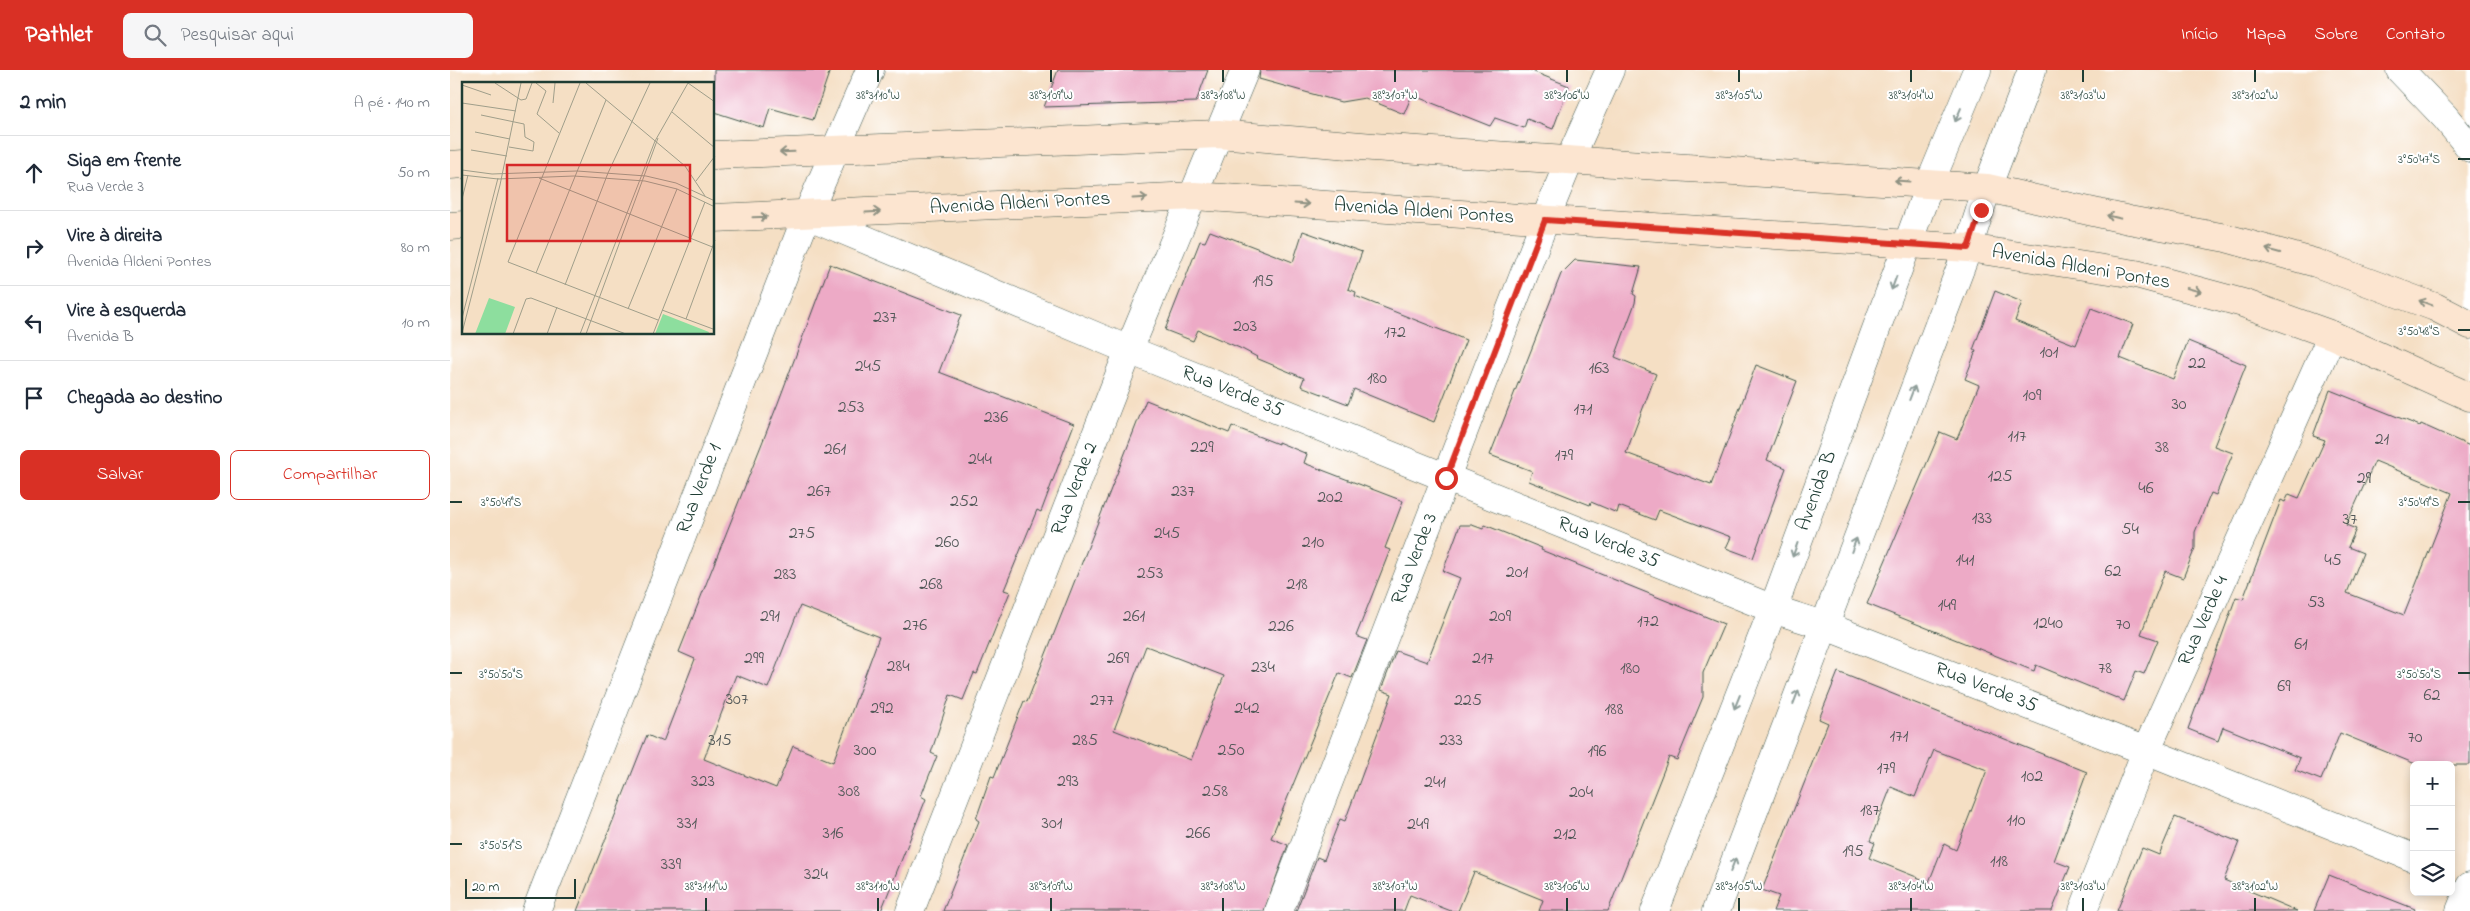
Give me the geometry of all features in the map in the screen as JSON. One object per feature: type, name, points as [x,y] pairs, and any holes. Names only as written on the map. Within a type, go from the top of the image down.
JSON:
[{"type":"main road","points":[[715,155],[1218,134],[1373,147],[1986,188],[2129,220],[2226,238],[2316,263],[2435,307],[2470,325]]},
{"type":"main road","name":"Avenida Aldeni Pontes","points":[[715,218],[1194,196],[1968,248],[2136,274],[2243,303],[2332,335],[2470,397]]},
{"type":"street","name":"Rua Verde 1","points":[[536,911],[807,215],[870,70]]},
{"type":"street","name":"Rua Verde 2","points":[[910,911],[1129,350],[1245,70]]},
{"type":"street","name":"Rua Verde 3","points":[[1279,911],[1545,220],[1610,70]]},
{"type":"street","name":"Avenida B","points":[[1654,911],[1773,610],[1930,183],[1977,70]]},
{"type":"street","points":[[1716,911],[1823,625],[1968,248],[1986,188],[2032,70]]},
{"type":"street","points":[[2400,70],[2432,103],[2470,148]]},
{"type":"street","name":"Rua Verde 35","points":[[807,215],[1129,350],[1773,610],[1823,625],[2410,856]]},
{"type":"street","name":"Rua Verde 4","points":[[2083,911],[2146,751],[2332,335]]},
{"type":"street","points":[[2455,875],[2470,881]]},
{"type":"street","points":[[2460,911],[2470,886]]},
{"type":"building","points":[[714,70],[830,70],[813,120],[770,108],[764,128],[715,112]]},
{"type":"building","points":[[1058,70],[1208,70],[1196,102],[1044,107]]},
{"type":"building","points":[[1260,70],[1529,70],[1569,86],[1553,129],[1527,119],[1524,128],[1495,118],[1490,126],[1412,95],[1404,114],[1365,98],[1341,102],[1259,79]]},
{"type":"building","points":[[1210,231],[1293,262],[1303,231],[1362,252],[1348,289],[1356,292],[1355,296],[1466,340],[1434,422],[1354,389],[1348,404],[1301,386],[1304,378],[1256,358],[1242,349],[1198,330],[1193,341],[1165,330],[1200,241],[1205,242]]},
{"type":"building","points":[[1575,260],[1641,267],[1633,294],[1636,296],[1635,303],[1615,357],[1656,374],[1626,453],[1711,485],[1756,365],[1797,381],[1767,460],[1786,468],[1753,558],[1726,548],[1731,537],[1659,510],[1655,520],[1619,506],[1617,513],[1591,502],[1590,505],[1529,481],[1532,471],[1490,455],[1561,274]]},
{"type":"building","points":[[830,264],[961,315],[939,372],[1074,424],[1041,512],[1037,510],[1004,590],[1010,592],[977,674],[974,673],[963,700],[950,695],[931,753],[937,756],[921,796],[926,799],[881,911],[577,911],[647,735],[663,742],[695,659],[679,652],[778,403]],"holes":[[[800,606],[879,637],[833,762],[793,746],[776,788],[704,759],[736,675],[768,688]]]},
{"type":"building","points":[[1995,291],[2022,302],[2015,321],[2076,345],[2091,308],[2133,324],[2120,358],[2173,379],[2188,341],[2246,365],[2214,446],[2233,453],[2216,495],[2211,493],[2195,532],[2195,548],[2183,578],[2165,571],[2141,634],[2158,640],[2144,674],[2136,671],[2124,701],[2036,665],[2034,671],[1867,604],[1940,432],[1957,439],[1979,385],[1965,379],[1976,351],[1973,350]]},
{"type":"building","points":[[2330,390],[2420,426],[2421,424],[2470,446],[2470,765],[2455,765],[2455,761],[2410,762],[2340,733],[2321,780],[2295,770],[2300,758],[2223,727],[2218,741],[2188,729],[2236,597],[2243,599],[2281,500],[2285,502],[2289,494],[2299,498],[2325,440],[2313,436]],"holes":[[[2375,461],[2452,493],[2404,615],[2347,593],[2363,553],[2348,547],[2356,529],[2346,525]]]},
{"type":"building","points":[[1146,400],[1229,433],[1232,426],[1278,444],[1278,442],[1307,454],[1304,463],[1403,501],[1385,548],[1390,550],[1356,636],[1367,640],[1352,678],[1339,673],[1271,838],[1288,845],[1264,911],[943,911],[979,821],[976,819],[991,776],[994,777],[1024,701],[1027,702]],"holes":[[[1146,646],[1224,676],[1191,760],[1114,730]]]},
{"type":"building","points":[[1460,525],[1472,525],[1483,529],[1485,525],[1542,548],[1541,550],[1724,624],[1703,673],[1703,697],[1677,760],[1669,757],[1608,911],[1539,911],[1543,900],[1474,872],[1458,911],[1451,911],[1410,895],[1404,911],[1296,911],[1317,857],[1324,860],[1340,819],[1345,821],[1392,694],[1381,690],[1396,651],[1427,662],[1460,578],[1443,571]]},
{"type":"building","points":[[1838,672],[2087,772],[2054,861],[2070,867],[2052,911],[1773,911],[1779,896],[1762,890],[1828,723],[1819,719]],"holes":[[[1934,750],[1987,770],[1956,850],[1944,844],[1929,882],[1869,858],[1875,843],[1870,841],[1891,787],[1915,797]]]},
{"type":"building","points":[[2175,817],[2239,842],[2224,880],[2297,911],[2117,911],[2142,848],[2159,855]]},
{"type":"building","points":[[2329,875],[2415,909],[2414,911],[2314,911]]},
{"type":"route","points":[[1446,478],[1545,220],[1968,248],[1981,210]]}]
